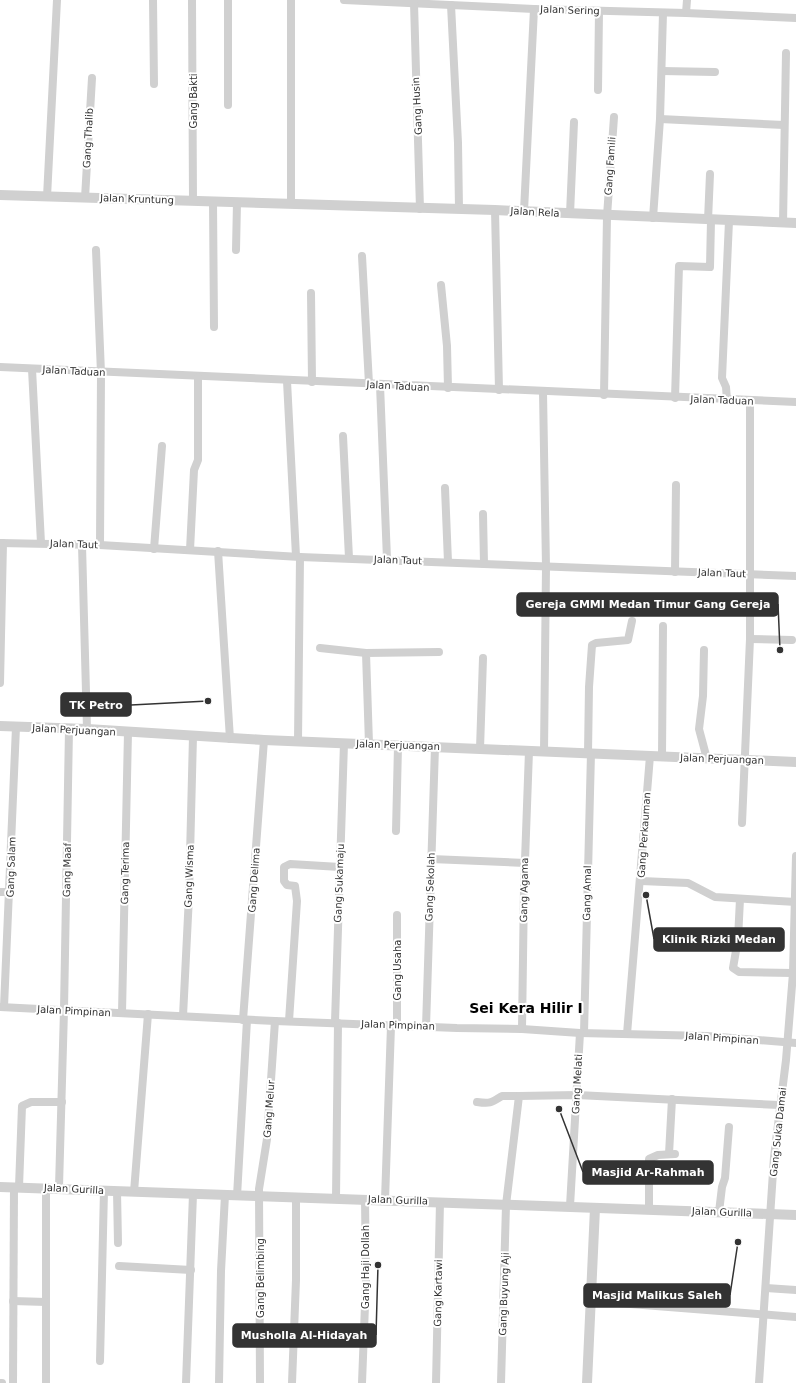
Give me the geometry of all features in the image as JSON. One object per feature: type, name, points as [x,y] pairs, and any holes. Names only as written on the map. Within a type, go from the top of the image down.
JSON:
[{"type":"street","points":[[47,197],[57,0]]},
{"type":"street","points":[[153,0],[154,84]]},
{"type":"street","name":"Gang Bakti","points":[[192,0],[193,201]]},
{"type":"street","points":[[228,0],[228,105]]},
{"type":"street","points":[[291,0],[291,204]]},
{"type":"street","name":"Jalan Sering","points":[[344,0],[534,9],[686,13],[796,18]]},
{"type":"street","points":[[686,13],[687,0]]},
{"type":"street","name":"Gang Husin","points":[[414,3],[420,209]]},
{"type":"street","points":[[451,5],[458,143],[458,209]]},
{"type":"street","points":[[524,211],[534,9]]},
{"type":"street","points":[[598,90],[599,11]]},
{"type":"street","points":[[653,218],[660,119],[663,13]]},
{"type":"street","points":[[783,223],[786,53]]},
{"type":"street","points":[[662,71],[715,72]]},
{"type":"street","name":"Gang Thalib","points":[[85,198],[92,78]]},
{"type":"street","name":"Gang Famili","points":[[604,395],[607,216],[614,116]]},
{"type":"street","points":[[660,119],[784,125]]},
{"type":"street","points":[[570,214],[574,122]]},
{"type":"street","points":[[675,398],[679,266],[710,267],[710,174]]},
{"type":"street","name":"Jalan Kruntung","points":[[0,195],[275,203]]},
{"type":"street","points":[[213,202],[214,327]]},
{"type":"street","points":[[236,250],[237,202]]},
{"type":"street","name":"Jalan Rela","points":[[275,203],[420,209],[524,211],[607,216],[796,223]]},
{"type":"street","points":[[495,210],[499,390]]},
{"type":"street","points":[[727,400],[726,388],[722,378],[729,221]]},
{"type":"street","points":[[96,250],[101,373],[100,545]]},
{"type":"street","points":[[362,256],[369,384]]},
{"type":"street","points":[[441,285],[447,346],[448,388]]},
{"type":"street","points":[[311,293],[312,382]]},
{"type":"street","name":"Jalan Taduan","points":[[0,367],[101,373],[796,402]]},
{"type":"street","points":[[32,368],[41,543]]},
{"type":"street","points":[[190,550],[194,470],[198,460],[198,377]]},
{"type":"street","points":[[287,381],[298,556],[298,741]]},
{"type":"street","points":[[380,385],[387,559]]},
{"type":"street","points":[[543,392],[546,568],[544,752]]},
{"type":"street","points":[[742,823],[750,639],[750,401]]},
{"type":"street","points":[[343,436],[349,558]]},
{"type":"street","points":[[154,549],[162,446]]},
{"type":"street","points":[[675,572],[676,484]]},
{"type":"street","points":[[445,488],[448,562]]},
{"type":"street","points":[[483,514],[484,564]]},
{"type":"street","points":[[0,684],[1,543]]},
{"type":"street","name":"Jalan Taut","points":[[1,543],[100,545],[154,549],[387,559],[546,568],[796,576]]},
{"type":"street","points":[[82,545],[87,729]]},
{"type":"street","points":[[218,551],[230,738]]},
{"type":"street","name":"Gang Amal","points":[[582,1033],[590,753],[589,687],[592,646],[596,643],[628,640],[632,621]]},
{"type":"street","points":[[662,756],[663,626]]},
{"type":"street","points":[[750,639],[792,640]]},
{"type":"street","points":[[320,648],[366,653],[439,652]]},
{"type":"street","points":[[704,650],[703,696],[699,729],[707,759]]},
{"type":"street","points":[[366,653],[369,744]]},
{"type":"street","points":[[480,749],[482,658]]},
{"type":"street","name":"Jalan Perjuangan","points":[[0,726],[87,729],[264,740],[796,762]]},
{"type":"street","name":"Gang Salam","points":[[2,1007],[10,892],[16,727]]},
{"type":"street","name":"Gang Maaf","points":[[59,1187],[69,729]]},
{"type":"street","name":"Gang Terima","points":[[122,1013],[128,732]]},
{"type":"street","name":"Gang Wisma","points":[[183,1016],[189,896],[193,736]]},
{"type":"street","name":"Gang Delima","points":[[237,1196],[245,1020],[264,740]]},
{"type":"street","name":"Gang Sukamaju","points":[[336,1198],[337,1023],[344,743]]},
{"type":"street","points":[[396,831],[398,746]]},
{"type":"street","name":"Gang Sekolah","points":[[426,1027],[434,747]]},
{"type":"street","name":"Gang Agama","points":[[522,1029],[525,862],[529,751]]},
{"type":"street","name":"Gang Perkauman","points":[[627,1034],[650,756]]},
{"type":"street","name":"Gang Suka Damai","points":[[758,1383],[780,1105],[790,1045],[796,856]]},
{"type":"street","points":[[431,860],[525,862]]},
{"type":"street","points":[[289,1021],[297,901],[295,886],[287,885],[284,882],[284,868],[290,864],[340,866]]},
{"type":"street","points":[[640,881],[688,883],[715,898],[795,902]]},
{"type":"street","points":[[0,892],[10,892]]},
{"type":"street","points":[[740,899],[738,939],[733,968],[739,972],[793,973]]},
{"type":"street","name":"Gang Usaha","points":[[384,1200],[394,1026],[397,915]]},
{"type":"street","name":"Jalan Pimpinan","points":[[2,1007],[245,1020],[522,1029],[582,1033],[707,1036],[790,1045]]},
{"type":"street","points":[[134,1192],[148,1014]]},
{"type":"street","name":"Gang Melur","points":[[260,1196],[275,1021]]},
{"type":"street","name":"Gang Melati","points":[[570,1206],[576,1095],[582,1033]]},
{"type":"street","points":[[477,1102],[491,1103],[502,1096],[576,1095],[780,1105]]},
{"type":"street","name":"Gang Buyung Aji","points":[[501,1383],[506,1205],[519,1096]]},
{"type":"street","points":[[649,1210],[649,1159],[654,1156],[672,1154],[672,1100]]},
{"type":"street","points":[[12,1383],[16,1187],[22,1106],[31,1102],[62,1102]]},
{"type":"street","points":[[720,1212],[722,1187],[725,1178],[729,1127]]},
{"type":"street","name":"Jalan Gurilla","points":[[0,1187],[59,1187],[134,1192],[237,1196],[336,1198],[796,1215]]},
{"type":"street","points":[[46,1187],[46,1383]]},
{"type":"street","points":[[100,1362],[104,1190]]},
{"type":"street","points":[[117,1191],[118,1243]]},
{"type":"street","points":[[186,1383],[193,1194]]},
{"type":"street","points":[[219,1383],[221,1255],[225,1195]]},
{"type":"street","name":"Gang Belimbing","points":[[260,1196],[260,1383]]},
{"type":"street","points":[[292,1383],[296,1280],[296,1197]]},
{"type":"street","name":"Gang Haji Dollah","points":[[362,1383],[366,1279],[365,1199]]},
{"type":"street","name":"Gang Kartawi","points":[[436,1383],[440,1202]]},
{"type":"street","points":[[587,1383],[592,1301],[595,1208]]},
{"type":"street","points":[[119,1266],[191,1270]]},
{"type":"street","points":[[766,1288],[796,1290]]},
{"type":"street","points":[[13,1301],[46,1302]]},
{"type":"street","points":[[592,1301],[796,1317]]},
{"type":"place","name":"Gereja GMMI Medan Timur Gang Gereja","points":[[780,650]]},
{"type":"place","name":"TK Petro","points":[[208,701]]},
{"type":"place","name":"Klinik Rizki Medan","points":[[646,895]]},
{"type":"place","name":"Masjid Ar-Rahmah","points":[[559,1109]]},
{"type":"place","name":"Masjid Malikus Saleh","points":[[738,1242]]},
{"type":"place","name":"Musholla Al-Hidayah","points":[[378,1265]]},
{"type":"district","name":"Sei Kera Hilir I","points":[[526,1008]]}]
